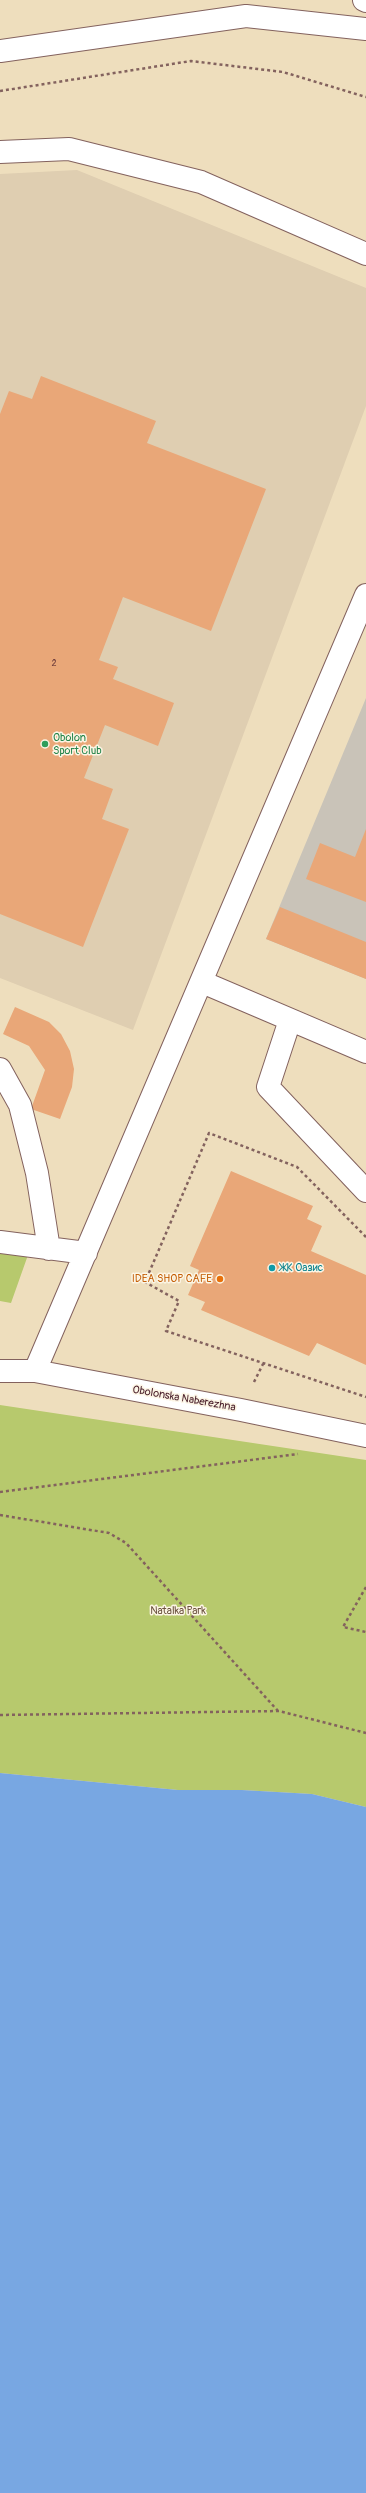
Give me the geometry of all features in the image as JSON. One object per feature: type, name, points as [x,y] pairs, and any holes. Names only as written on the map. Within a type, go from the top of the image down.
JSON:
[{"type":"street","points":[[0,51],[246,16],[366,29]]},
{"type":"street","points":[[0,152],[69,149],[201,182],[366,254]]},
{"type":"street","points":[[35,1372],[366,595]]},
{"type":"street","points":[[202,982],[366,1052]]},
{"type":"street","points":[[290,1020],[268,1087],[366,1191]]},
{"type":"street","points":[[0,1069],[20,1105],[36,1173],[49,1249]]},
{"type":"street","points":[[0,1242],[86,1253]]},
{"type":"street","name":"Obolonska Naberezhna","points":[[0,1371],[35,1372],[241,1410],[366,1436]]},
{"type":"path","points":[[0,92],[191,61],[283,72],[366,97]]},
{"type":"path","points":[[366,1237],[297,1167],[209,1133],[145,1282],[179,1301],[166,1331],[366,1397]]},
{"type":"path","points":[[0,1492],[303,1453]]},
{"type":"path","points":[[0,1515],[102,1531],[126,1543],[279,1711]]},
{"type":"path","points":[[366,1587],[343,1627],[366,1632]]},
{"type":"path","points":[[0,1714],[15,1716],[279,1711],[366,1733]]},
{"type":"shaded area","points":[[77,170],[366,288],[366,406],[133,1030],[0,978],[0,174]]},
{"type":"shaded area","points":[[366,698],[366,979],[266,939]]},
{"type":"green space","points":[[0,1252],[28,1255],[11,1303],[0,1301]]},
{"type":"green space","name":"Natalka Park","points":[[0,1405],[366,1460],[366,1807],[312,1794],[242,1790],[178,1790],[0,1773]]},
{"type":"water","points":[[0,1773],[178,1790],[242,1790],[312,1794],[366,1807],[366,2493],[0,2493]]},
{"type":"building","points":[[41,376],[156,421],[147,443],[266,489],[211,631],[123,597],[99,660],[118,667],[113,679],[174,703],[158,746],[105,725],[84,778],[113,789],[102,819],[129,829],[83,947],[0,914],[0,414],[9,391],[32,399]]},
{"type":"building","points":[[366,829],[366,902],[306,879],[320,843],[355,857]]},
{"type":"building","points":[[280,907],[366,942],[366,979],[266,939]]},
{"type":"building","points":[[15,1007],[49,1022],[61,1034],[70,1051],[74,1069],[72,1087],[60,1119],[31,1109],[45,1070],[29,1046],[3,1034]]},
{"type":"building","name":"ЖК Оазис","points":[[231,1171],[313,1206],[307,1219],[322,1226],[311,1251],[366,1275],[366,1365],[317,1343],[309,1356],[201,1310],[205,1302],[188,1295],[199,1270],[190,1266]]},
{"type":"place","name":"Obolon Sport Club","points":[[45,744]]},
{"type":"place","name":"ЖК Оазис","points":[[272,1268]]},
{"type":"place","name":"IDEA SHOP CAFE","points":[[220,1279]]}]
